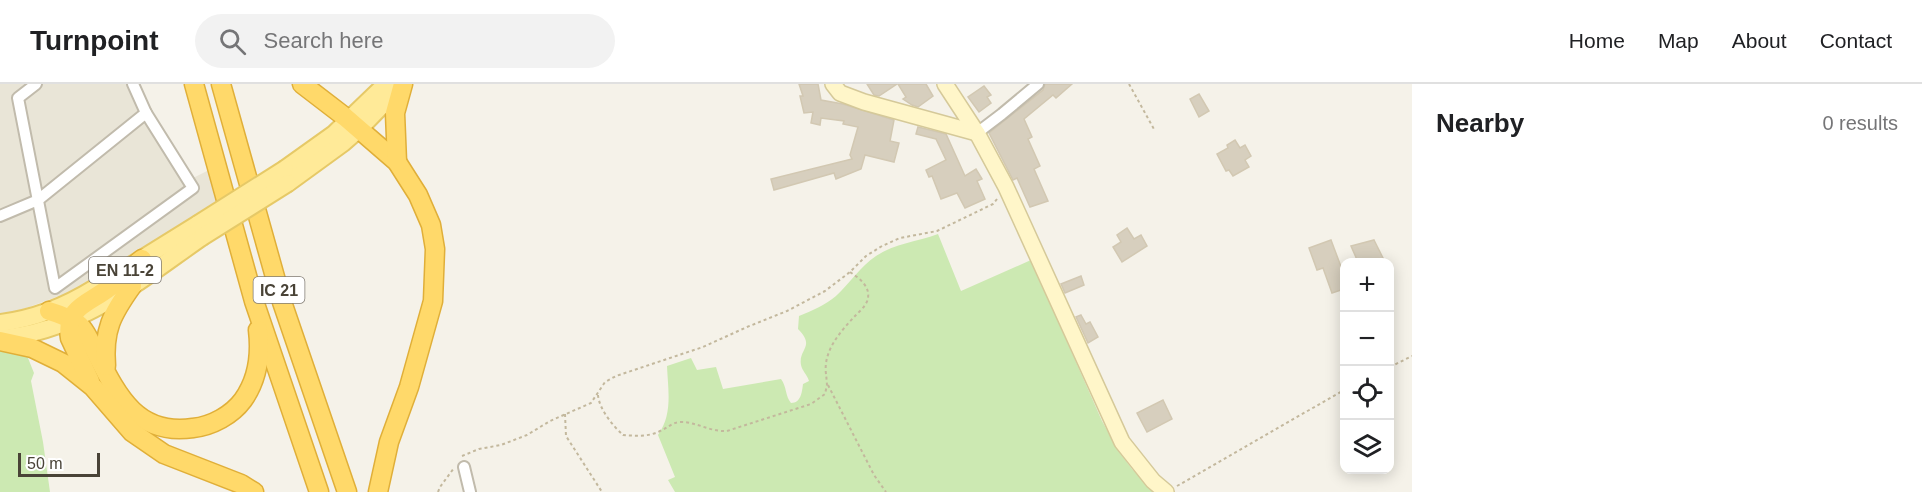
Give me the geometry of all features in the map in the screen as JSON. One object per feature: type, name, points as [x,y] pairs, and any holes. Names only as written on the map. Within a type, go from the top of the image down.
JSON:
[{"type":"highway","name":"IC 21","points":[[194,84],[255,301],[319,492]]},
{"type":"highway","name":"IC 21","points":[[221,84],[282,302],[346,492]]},
{"type":"highway","points":[[302,84],[397,162],[418,195],[431,225],[435,249],[433,301],[409,387],[389,442],[378,492]]},
{"type":"highway","points":[[397,162],[395,112],[403,84]]},
{"type":"highway","points":[[93,387],[70,338],[71,321],[81,304],[106,290],[142,259]]},
{"type":"highway","points":[[106,374],[104,349],[106,334],[117,307],[132,286]]},
{"type":"highway","points":[[49,311],[79,324],[123,402],[152,424],[178,429],[204,427],[214,423],[240,404],[254,381],[259,353],[255,301]]},
{"type":"highway","points":[[0,340],[48,354],[76,372],[93,387],[132,432],[164,454],[241,484],[254,492]]},
{"type":"main road","name":"EN 11-2","points":[[0,323],[49,311],[84,295],[142,259],[200,231],[343,143],[354,125],[387,92],[403,84]]},
{"type":"main road","name":"EN 11-2","points":[[0,340],[36,333],[71,321],[95,309],[132,286],[200,231]]},
{"type":"street","points":[[36,84],[18,98],[56,288],[193,188],[146,112],[133,84]]},
{"type":"street","points":[[387,92],[397,84]]},
{"type":"street","points":[[833,84],[840,93],[864,102],[977,133]]},
{"type":"street","points":[[977,133],[1038,84]]},
{"type":"street","points":[[947,85],[977,133],[1006,187],[1122,442],[1153,481],[1171,489]]},
{"type":"street","points":[[0,216],[38,200],[146,112]]},
{"type":"street","points":[[464,467],[470,492]]},
{"type":"path","points":[[1129,84],[1155,131]]},
{"type":"path","points":[[438,492],[461,457],[479,449],[501,445],[527,435],[550,421],[591,403],[605,382],[704,347],[787,311],[825,291],[866,256],[882,246],[900,238],[937,231],[993,204],[1006,187]]},
{"type":"path","points":[[598,395],[598,400],[623,435],[648,435],[679,422],[716,432],[727,431],[811,404],[825,394],[826,360],[831,347],[868,299],[866,286],[850,272]]},
{"type":"path","points":[[1391,366],[1412,356]]},
{"type":"path","points":[[825,374],[831,393],[856,436],[874,475],[886,492]]},
{"type":"path","points":[[1171,489],[1340,392]]},
{"type":"path","points":[[566,414],[566,436],[602,492]]},
{"type":"shaded area","points":[[0,84],[133,84],[189,180],[209,170],[222,200],[73,291],[15,312],[0,313]]},
{"type":"green space","points":[[938,234],[961,291],[1031,260],[1102,421],[1132,469],[1156,492],[675,492],[668,480],[675,477],[658,435],[668,410],[667,366],[691,358],[697,370],[716,367],[723,389],[781,379],[789,400],[794,403],[800,396],[803,384],[809,381],[801,365],[806,340],[798,329],[799,316],[832,299],[876,256],[898,245]]},
{"type":"green space","points":[[0,350],[26,353],[34,373],[31,381],[50,492],[0,492]]},
{"type":"building","points":[[799,84],[818,84],[821,100],[843,104],[894,120],[890,141],[899,143],[894,162],[865,155],[861,169],[836,179],[834,173],[774,190],[771,179],[852,159],[850,155],[858,127],[843,124],[844,121],[821,118],[820,125],[811,123],[813,112],[804,113],[800,96],[803,96]]},
{"type":"building","points":[[867,84],[897,84],[879,96],[874,95]]},
{"type":"building","points":[[898,84],[926,84],[933,96],[918,107],[912,105],[903,99],[906,97]]},
{"type":"building","points":[[1045,84],[1072,84],[1056,98],[1053,95],[1024,119],[1032,137],[1028,139],[1040,166],[1034,169],[1048,201],[1030,207],[1017,178],[1013,180],[989,133],[1043,90]]},
{"type":"building","points":[[984,86],[991,95],[987,97],[991,103],[979,112],[968,97]]},
{"type":"building","points":[[1199,94],[1209,111],[1199,117],[1190,99]]},
{"type":"building","points":[[918,127],[946,134],[965,176],[976,169],[982,179],[977,181],[985,199],[965,208],[957,193],[941,199],[932,176],[929,177],[926,170],[946,160],[936,139],[916,134]]},
{"type":"building","points":[[1235,140],[1240,148],[1245,145],[1251,156],[1245,160],[1249,167],[1233,176],[1229,170],[1226,171],[1217,154],[1228,148],[1227,145]]},
{"type":"building","points":[[1127,228],[1134,239],[1141,235],[1147,246],[1122,262],[1113,247],[1121,242],[1117,235]]},
{"type":"building","points":[[1331,240],[1340,264],[1340,290],[1332,293],[1323,268],[1317,270],[1309,248]]},
{"type":"building","points":[[1374,240],[1383,258],[1356,258],[1351,246]]},
{"type":"building","points":[[1081,276],[1084,285],[1065,293],[1061,284]]},
{"type":"building","points":[[1081,315],[1086,324],[1090,322],[1098,337],[1088,343],[1076,317]]},
{"type":"building","points":[[1163,400],[1172,419],[1147,432],[1137,413]]}]
